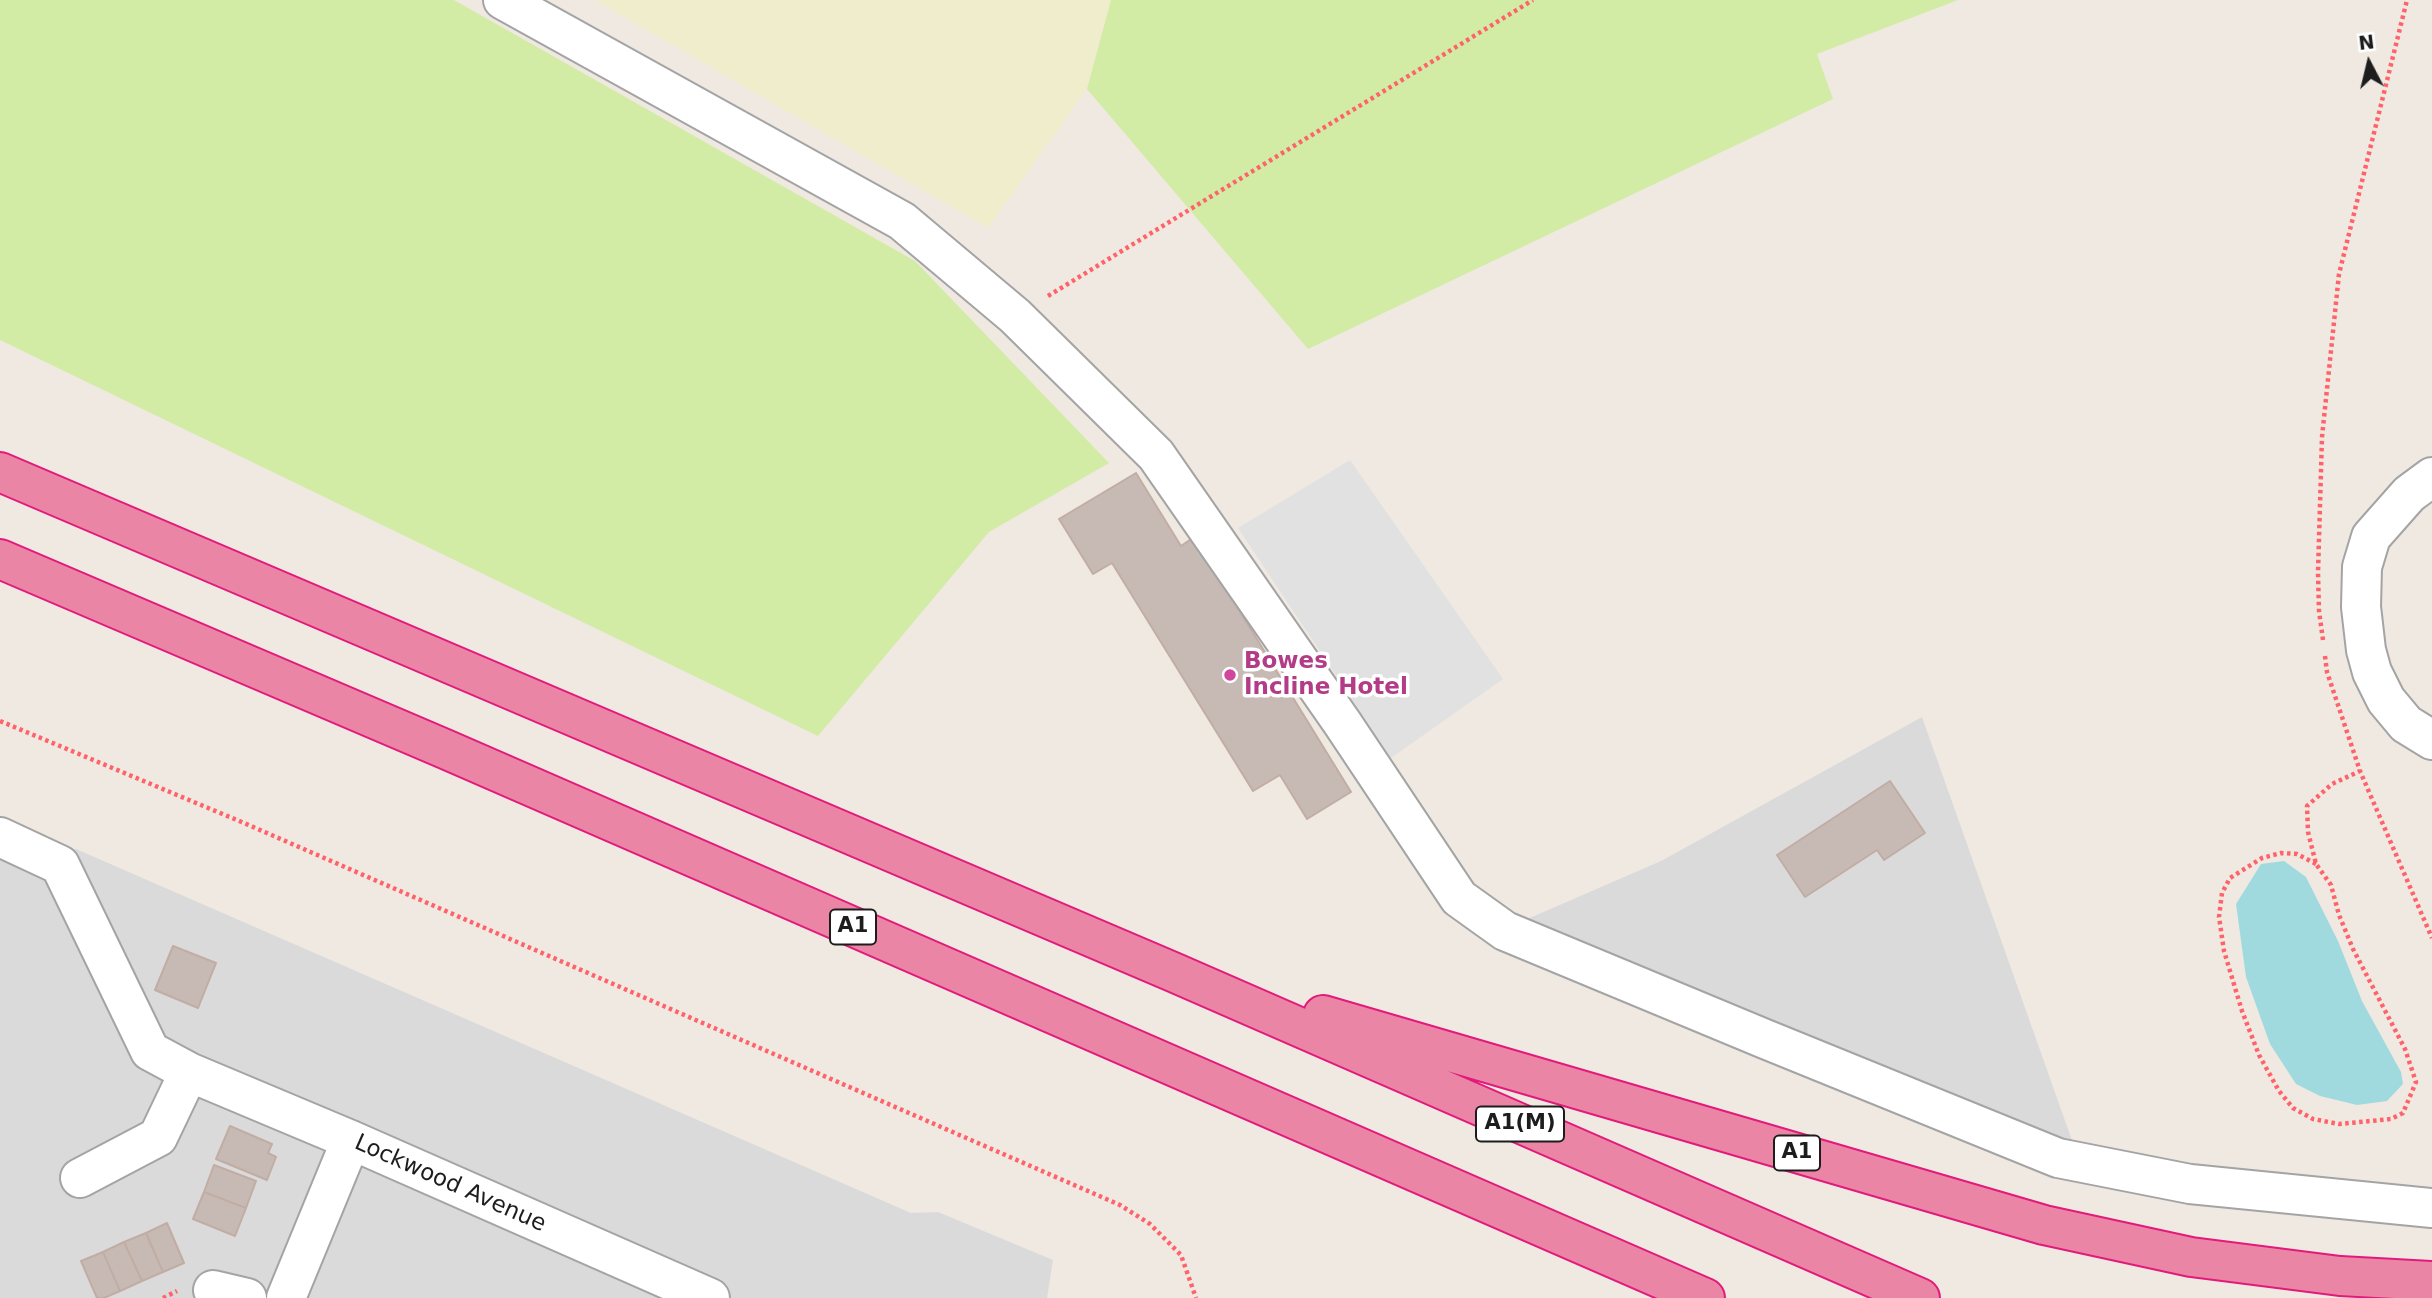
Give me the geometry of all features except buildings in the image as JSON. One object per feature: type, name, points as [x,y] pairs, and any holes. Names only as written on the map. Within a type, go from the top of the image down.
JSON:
[{"type":"highway","name":"A1","points":[[0,472],[1173,972],[2045,1226],[2191,1257],[2340,1276],[2432,1281]]},
{"type":"highway","name":"A1","points":[[0,559],[457,754],[1705,1298]]},
{"type":"highway","name":"A1(M)","points":[[1173,972],[1920,1298]]},
{"type":"street","points":[[503,0],[902,221],[1015,316],[1156,455],[1343,724],[1459,898],[1506,931],[2058,1158],[2190,1184],[2432,1209]]},
{"type":"street","points":[[2432,477],[2409,494],[2371,537],[2362,568],[2361,607],[2372,672],[2386,700],[2406,724],[2432,740]]},
{"type":"street","name":"Lockwood Avenue","points":[[0,837],[60,865],[150,1051],[189,1072],[351,1140],[699,1296]]},
{"type":"street","points":[[80,1178],[158,1137],[189,1072]]},
{"type":"street","points":[[286,1298],[351,1140]]},
{"type":"path","points":[[1015,316],[1533,0]]},
{"type":"path","points":[[2407,0],[2339,274],[2322,437],[2319,611],[2327,672],[2360,772],[2432,938]]},
{"type":"path","points":[[0,721],[244,822],[1120,1205],[1150,1224],[1181,1255],[1196,1298]]},
{"type":"path","points":[[2316,864],[2297,854],[2281,853],[2262,858],[2230,878],[2222,892],[2219,917],[2228,963],[2259,1055],[2292,1108],[2313,1119],[2339,1124],[2391,1119],[2403,1113],[2416,1082],[2405,1049],[2353,949],[2339,915],[2331,885],[2316,864],[2308,832],[2307,806],[2332,784],[2360,772]]},
{"type":"shaded area","points":[[595,0],[1111,0],[1087,89],[988,228]]},
{"type":"shaded area","points":[[1350,460],[1503,679],[1391,758],[1238,528]]},
{"type":"shaded area","points":[[1922,717],[2074,1146],[1525,920],[1661,861]]},
{"type":"shaded area","points":[[0,847],[28,859],[76,849],[911,1213],[938,1212],[1053,1260],[1047,1298],[0,1298]]},
{"type":"green space","points":[[0,0],[454,0],[915,261],[1109,463],[989,532],[818,736],[0,340]]},
{"type":"green space","points":[[1111,0],[1958,0],[1817,54],[1833,99],[1308,349],[1087,89]]},
{"type":"water","points":[[2284,861],[2306,877],[2338,941],[2362,1001],[2401,1072],[2403,1084],[2387,1101],[2357,1105],[2320,1096],[2296,1084],[2270,1044],[2246,977],[2236,904],[2261,864]]},
{"type":"place","name":"Bowes Incline Hotel","points":[[1230,675]]}]
